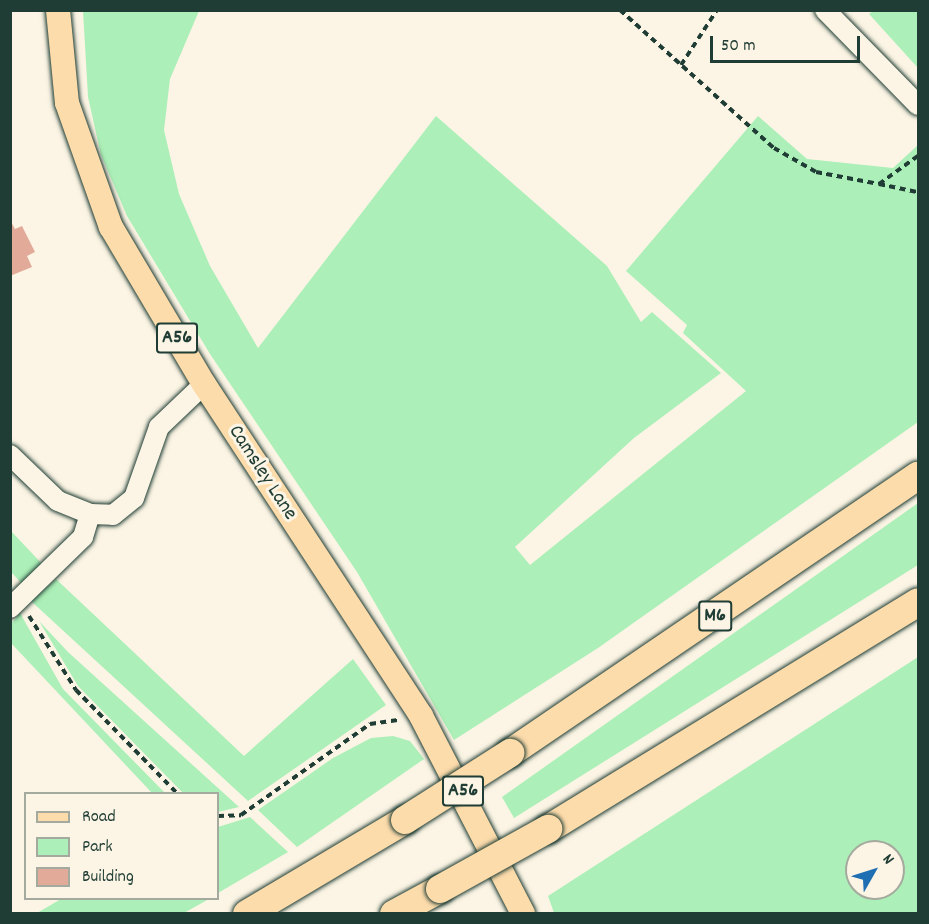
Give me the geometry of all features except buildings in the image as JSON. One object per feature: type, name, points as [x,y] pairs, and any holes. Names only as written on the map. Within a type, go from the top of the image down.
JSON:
[{"type":"highway","name":"M6","points":[[247,914],[405,820],[510,753],[918,476]]},
{"type":"highway","points":[[394,914],[548,829],[918,602]]},
{"type":"main road","name":"Camsley Lane","points":[[58,10],[68,103],[111,227],[204,384],[422,716],[523,914]]},
{"type":"street","points":[[825,10],[918,105]]},
{"type":"street","points":[[10,455],[58,501],[90,514],[113,514],[134,498],[159,427],[204,384]]},
{"type":"street","points":[[14,604],[82,537],[90,514]]},
{"type":"path","points":[[620,10],[774,148],[816,172],[918,192]]},
{"type":"path","points":[[681,65],[717,10]]},
{"type":"path","points":[[879,184],[918,156]]},
{"type":"path","points":[[14,604],[76,690],[176,792]]},
{"type":"path","points":[[219,816],[241,815],[370,724],[404,722]]},
{"type":"green space","points":[[83,11],[199,11],[170,79],[164,130],[179,194],[210,266],[258,348],[436,116],[607,266],[641,322],[652,312],[721,373],[634,438],[515,547],[530,565],[746,391],[683,333],[687,325],[626,271],[758,116],[807,159],[893,168],[918,145],[918,422],[598,648],[454,740],[357,572],[210,354],[127,216],[101,155],[88,97]]},
{"type":"green space","points":[[873,11],[918,11],[918,68],[869,14]]},
{"type":"green space","points":[[918,503],[918,565],[514,818],[502,797]]},
{"type":"green space","points":[[11,531],[44,566],[25,587],[11,572]]},
{"type":"green space","points":[[56,579],[244,756],[353,659],[386,705],[248,801],[31,601]]},
{"type":"green space","points":[[20,613],[63,689],[164,792],[151,792],[11,643],[11,624]]},
{"type":"green space","points":[[39,621],[68,652],[239,807],[219,812],[219,792],[182,792],[78,686]]},
{"type":"green space","points":[[918,657],[918,913],[554,913],[548,896]]},
{"type":"green space","points":[[393,736],[410,741],[424,759],[297,847],[258,810],[333,758],[371,738]]},
{"type":"green space","points":[[250,817],[288,852],[219,892],[219,827]]},
{"type":"green space","points":[[59,900],[207,900],[184,913],[37,913]]}]
